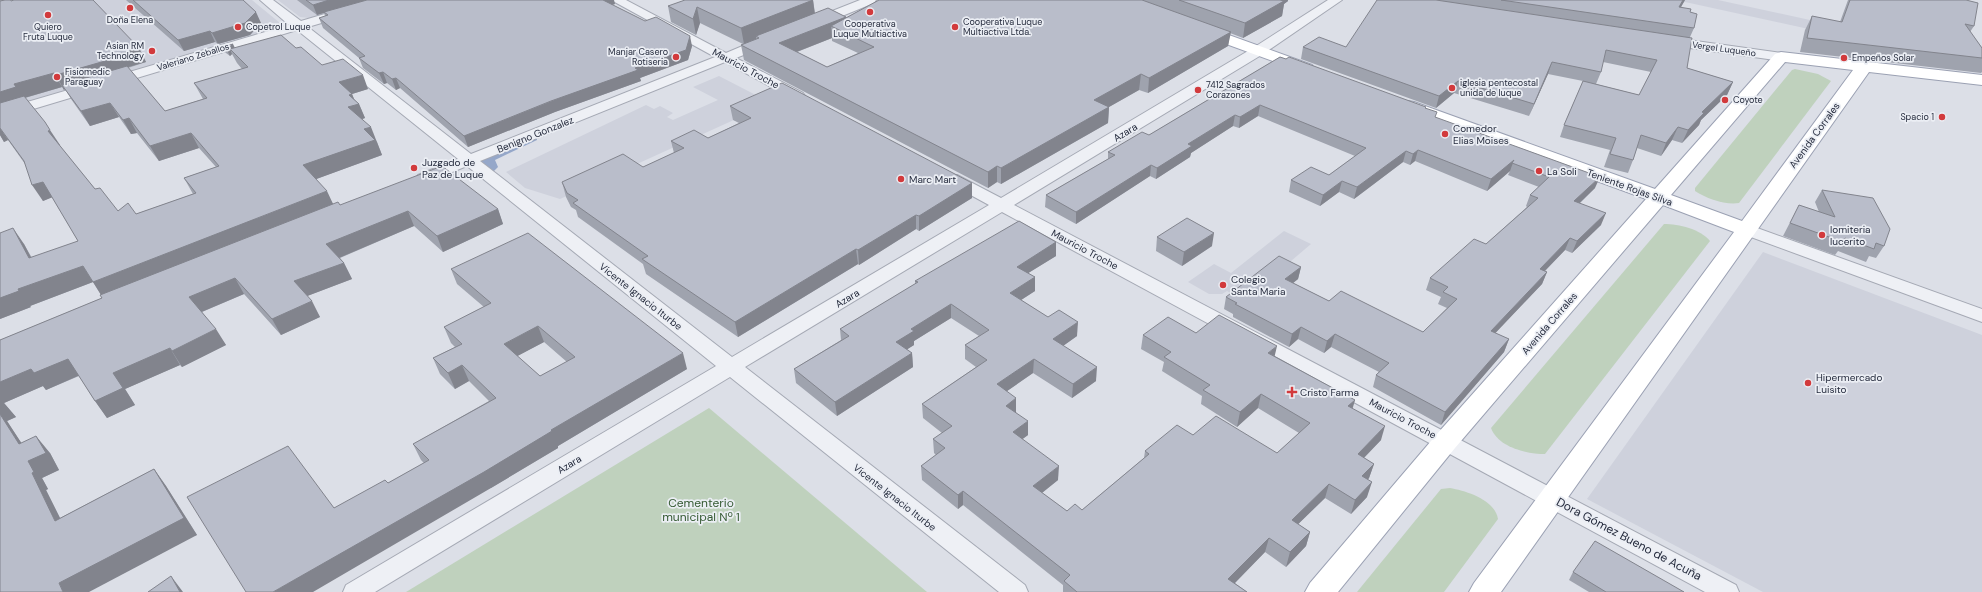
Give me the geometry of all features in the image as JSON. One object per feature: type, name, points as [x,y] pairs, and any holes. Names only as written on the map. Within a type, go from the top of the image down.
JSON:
[{"type":"main road","points":[[1186,24],[1318,73]]},
{"type":"main road","name":"Vergel Luqueño","points":[[1781,57],[1982,80]]},
{"type":"main road","name":"Avenida Corrales","points":[[1320,592],[1446,441],[1781,57]]},
{"type":"main road","name":"Avenida Corrales","points":[[1484,592],[1864,67]]},
{"type":"main road","name":"Teniente Rojas Silva","points":[[1392,100],[1746,229]]},
{"type":"street","name":"Vicente Ignacio Iturbe","points":[[266,0],[1016,592]]},
{"type":"street","name":"Valeriano Zeballos","points":[[0,115],[386,0]]},
{"type":"street","name":"Mauricio Troche","points":[[617,0],[809,102]]},
{"type":"street","points":[[805,26],[870,0]]},
{"type":"street","name":"Azara","points":[[355,592],[1003,205],[1258,51],[1336,0]]},
{"type":"street","name":"Benigno Gonzalez","points":[[410,184],[776,38]]},
{"type":"street","name":"Vergel Luqueño","points":[[1654,39],[1781,57]]},
{"type":"street","name":"Mauricio Troche","points":[[940,172],[1553,497]]},
{"type":"street","name":"Teniente Rojas Silva","points":[[1746,229],[1982,316]]},
{"type":"street","name":"Dora Gómez Bueno de Acuña","points":[[1553,497],[1727,592]]},
{"type":"shaded area","points":[[58,0],[252,0],[281,25],[270,31],[0,111]]},
{"type":"shaded area","points":[[278,0],[374,0],[309,18],[300,17]]},
{"type":"shaded area","points":[[1676,0],[1718,0],[1961,53],[1959,62]]},
{"type":"shaded area","points":[[719,76],[771,103],[560,199],[525,188],[506,172],[646,105],[654,109],[660,106],[673,113],[667,117],[673,120],[718,100],[693,87]]},
{"type":"shaded area","points":[[1284,231],[1311,244],[1244,301],[1227,291],[1222,294],[1209,294],[1188,282],[1214,264],[1231,273]]},
{"type":"shaded area","points":[[1763,252],[1982,335],[1982,592],[1763,592],[1587,499]]},
{"type":"green space","points":[[1795,69],[1818,74],[1831,81],[1739,203],[1716,201],[1695,191],[1695,188],[1792,70]]},
{"type":"green space","points":[[1664,224],[1676,225],[1695,230],[1710,241],[1545,454],[1521,451],[1506,445],[1495,435],[1491,428]]},
{"type":"green space","name":"Cementerio municipal Nº 1","points":[[709,408],[927,592],[406,592]]},
{"type":"green space","points":[[1450,488],[1472,494],[1486,502],[1496,512],[1498,519],[1444,592],[1357,592],[1441,489]]},
{"type":"water","points":[[537,136],[537,140],[495,160],[498,167],[494,171],[484,172],[477,157]]},
{"type":"building","points":[[93,0],[139,48],[117,55],[119,57],[56,75],[54,73],[14,84],[16,87],[0,92],[0,1]]},
{"type":"building","points":[[133,0],[243,0],[256,12],[245,23],[212,33],[210,31],[178,40]]},
{"type":"building","points":[[306,0],[329,0],[313,5]]},
{"type":"building","points":[[367,0],[603,0],[645,21],[656,17],[690,36],[686,50],[635,68],[638,70],[551,101],[464,136],[396,78],[392,79],[383,72],[379,73],[359,58],[365,56],[319,18],[328,15],[324,12]]},
{"type":"building","points":[[685,0],[813,0],[741,28],[697,7],[693,19],[668,6]]},
{"type":"building","points":[[879,0],[1142,0],[1231,32],[1149,78],[1141,74],[1094,100],[1109,107],[1001,168],[997,166],[988,172],[741,45],[759,38],[756,36],[828,8],[846,17],[779,43],[827,67],[874,47],[831,26]]},
{"type":"building","points":[[1179,0],[1280,0],[1284,1],[1245,23]]},
{"type":"building","points":[[1377,0],[1436,0],[1692,38],[1687,68],[1733,82],[1702,112],[1704,113],[1688,130],[1678,127],[1666,143],[1641,135],[1633,160],[1610,154],[1616,138],[1564,125],[1583,81],[1639,95],[1657,60],[1606,50],[1601,72],[1552,62],[1534,104],[1458,81],[1439,96],[1303,47],[1319,37],[1346,47]]},
{"type":"building","points":[[1501,0],[1683,0],[1679,7],[1691,9],[1690,12],[1697,14],[1694,28]]},
{"type":"building","points":[[1850,0],[1966,0],[1978,3],[1974,26],[1965,24],[1982,48],[1982,58],[1807,38],[1812,16],[1842,22]]},
{"type":"building","points":[[281,35],[296,48],[301,47],[322,65],[343,59],[363,75],[339,82],[352,94],[349,95],[359,104],[348,107],[371,127],[364,129],[375,140],[303,165],[327,191],[93,282],[83,266],[18,289],[19,291],[0,298],[0,233],[13,228],[29,258],[78,241],[43,182],[32,185],[24,161],[0,128],[0,103],[24,96],[45,122],[50,130],[48,131],[95,189],[100,188],[118,211],[128,203],[136,214],[196,193],[184,178],[219,166],[191,133],[150,146],[129,118],[123,120],[110,103],[81,111],[62,85],[127,66],[165,111],[207,98],[194,83],[248,67],[230,49]]},
{"type":"building","points":[[233,44],[227,50],[223,47]]},
{"type":"building","points":[[1280,57],[1286,59],[1289,57],[1426,107],[1425,108],[1437,112],[1435,117],[1600,177],[1574,201],[1606,213],[1577,241],[1570,238],[1540,269],[1547,272],[1491,331],[1509,339],[1445,412],[1376,375],[1389,363],[1335,334],[1327,341],[1301,327],[1292,334],[1235,304],[1237,303],[1226,297],[1279,256],[1301,267],[1285,279],[1329,301],[1341,291],[1423,332],[1457,299],[1443,292],[1448,287],[1430,278],[1474,239],[1486,244],[1538,198],[1530,195],[1549,177],[1512,163],[1514,160],[1491,179],[1418,150],[1413,154],[1406,151],[1357,187],[1342,181],[1323,195],[1291,180],[1311,167],[1329,175],[1366,148],[1260,105],[1240,117],[1235,115],[1188,144],[1192,146],[1157,168],[1151,165],[1076,212],[1046,195],[1115,155],[1108,152],[1142,132],[1149,135]]},
{"type":"building","points":[[782,83],[972,183],[919,216],[916,215],[858,250],[856,249],[735,322],[642,259],[648,256],[573,203],[578,200],[567,193],[562,182],[623,154],[643,167],[684,148],[671,141],[694,130],[708,138],[751,118],[730,106]]},
{"type":"building","points":[[442,166],[498,209],[437,236],[408,211],[326,244],[344,263],[294,281],[312,301],[272,319],[235,278],[189,297],[216,329],[172,351],[170,348],[113,373],[123,388],[95,401],[68,359],[34,373],[31,369],[0,382],[0,340],[102,298],[100,295],[338,202],[340,205]]},
{"type":"building","points":[[1822,190],[1873,198],[1890,229],[1884,246],[1876,243],[1874,249],[1845,238],[1843,242],[1790,223],[1799,205],[1835,217]]},
{"type":"building","points":[[1187,218],[1214,233],[1184,252],[1157,237]]},
{"type":"building","points":[[1019,221],[1056,242],[1017,267],[1035,277],[1010,293],[1048,317],[1059,310],[1078,322],[1053,339],[1097,367],[1073,384],[1034,359],[997,384],[1016,398],[1006,406],[1028,421],[1013,432],[1059,466],[1033,486],[1067,511],[1075,504],[1082,510],[1149,454],[1145,451],[1177,425],[1193,435],[1216,416],[1277,453],[1310,423],[1261,394],[1240,412],[1203,390],[1210,385],[1164,357],[1171,352],[1143,335],[1168,317],[1196,333],[1219,315],[1277,346],[1268,353],[1355,400],[1348,406],[1385,426],[1358,454],[1374,464],[1362,476],[1372,482],[1355,500],[1329,484],[1292,520],[1310,532],[1290,552],[1269,538],[1228,579],[1247,592],[1077,592],[1064,581],[1070,575],[963,491],[958,495],[921,466],[945,448],[933,439],[952,426],[922,404],[987,360],[965,345],[989,330],[951,304],[911,329],[914,331],[896,342],[912,353],[835,402],[794,369],[849,336],[840,329],[918,282],[915,281]]},
{"type":"building","points":[[528,233],[683,353],[551,430],[552,431],[484,472],[273,592],[246,592],[187,497],[288,446],[334,508],[385,480],[388,483],[429,460],[413,444],[496,398],[462,365],[448,373],[433,358],[462,344],[444,327],[491,303],[451,269]],"holes":[[[538,326],[575,357],[540,376],[504,344]]]},
{"type":"building","points":[[0,414],[19,444],[36,436],[46,453],[28,461],[34,472],[32,473],[55,521],[154,469],[184,518],[59,583],[63,592],[0,592]]},
{"type":"building","points":[[1595,541],[1684,592],[1606,592],[1573,572]]},
{"type":"building","points":[[171,576],[180,592],[148,592]]},
{"type":"place","name":"Doña Elena","points":[[130,8]]},
{"type":"place","name":"Cooperativa Luque Multiactiva","points":[[870,12]]},
{"type":"place","name":"Quiero Fruta Luque","points":[[48,15]]},
{"type":"place","name":"Copetrol Luque","points":[[238,27]]},
{"type":"place","name":"Cooperativa Luque Multiactiva Ltda.","points":[[955,27]]},
{"type":"place","name":"Asian RM Technology","points":[[152,51]]},
{"type":"place","name":"Manjar Casero Rotiseria","points":[[676,57]]},
{"type":"place","name":"Empeños Solar","points":[[1844,58]]},
{"type":"place","name":"Fisiomedic Paraguay","points":[[57,77]]},
{"type":"place","name":"iglesia pentecostal unida de luque","points":[[1452,88]]},
{"type":"place","name":"7412 Sagrados Corazones","points":[[1198,90]]},
{"type":"place","name":"Coyote","points":[[1725,100]]},
{"type":"place","name":"Spacio 1","points":[[1942,117]]},
{"type":"place","name":"Comedor Elias Moises","points":[[1445,134]]},
{"type":"place","name":"Juzgado de Paz de Luque","points":[[414,168]]},
{"type":"place","name":"La Soli","points":[[1539,171]]},
{"type":"place","name":"Marc Mart","points":[[901,179]]},
{"type":"place","name":"lomiteria lucerito","points":[[1822,235]]},
{"type":"place","name":"Colegio Santa Maria","points":[[1223,285]]},
{"type":"place","name":"Hipermercado Luisito","points":[[1808,383]]},
{"type":"place","name":"Cristo Farma","points":[[1292,392]]}]
